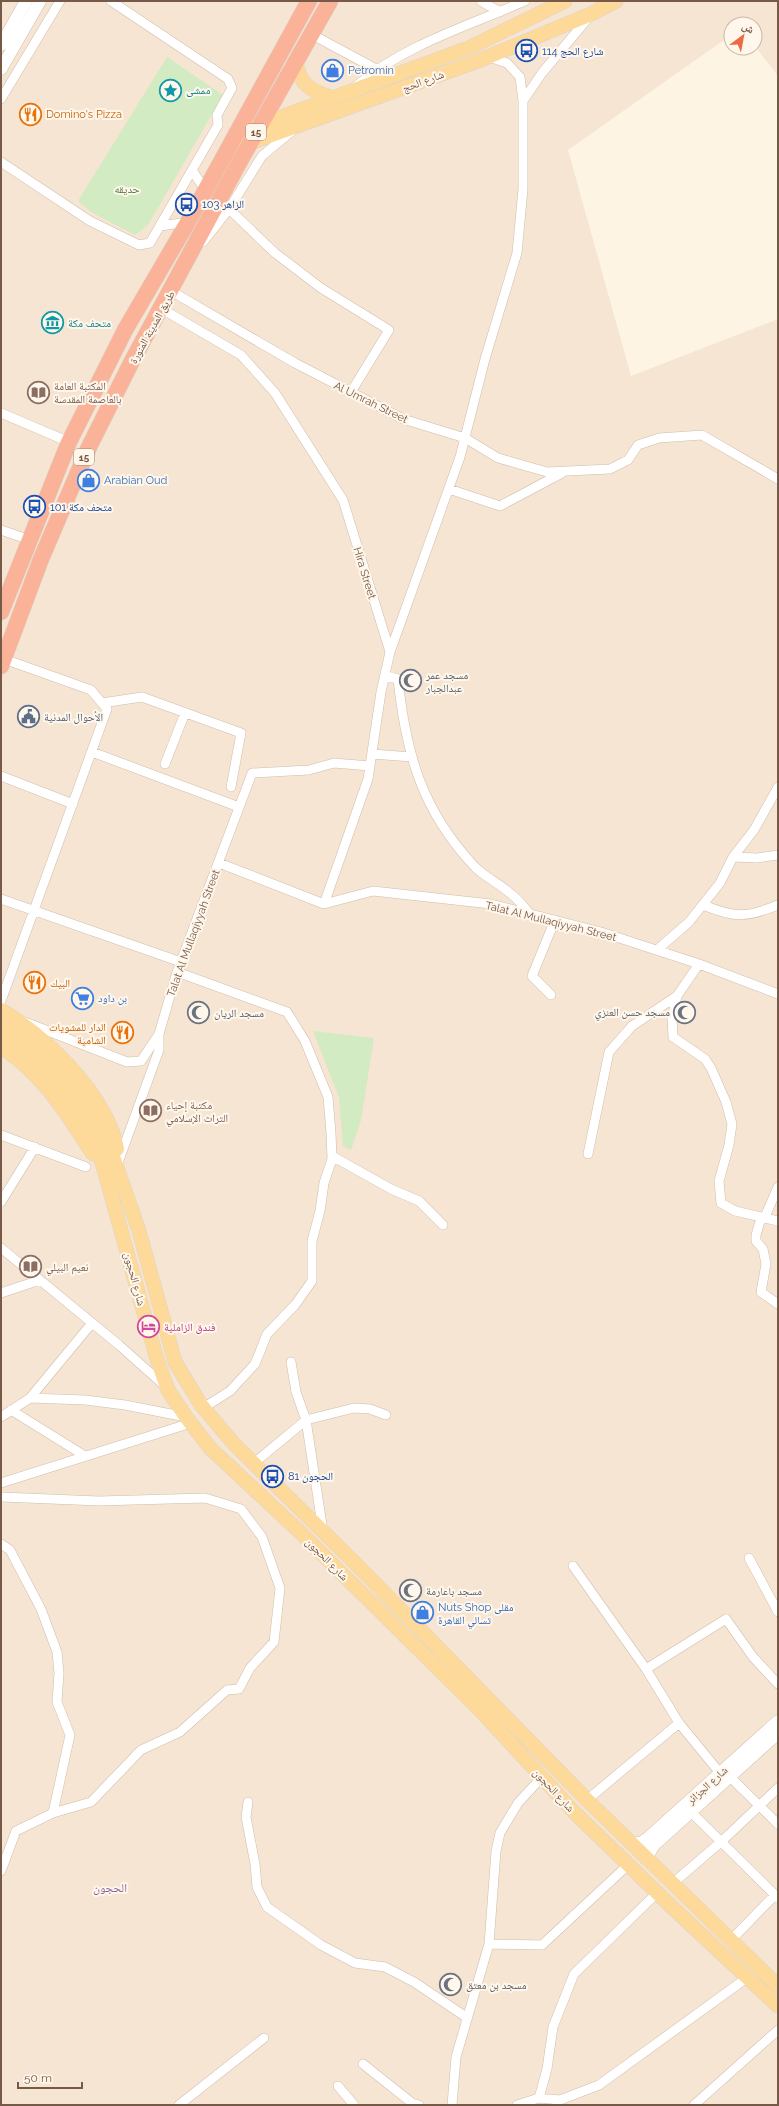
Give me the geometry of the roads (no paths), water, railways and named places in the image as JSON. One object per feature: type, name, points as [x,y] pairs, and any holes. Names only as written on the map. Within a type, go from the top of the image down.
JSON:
[{"type":"highway","name":"طريق المدينة المنورة","points":[[1,612],[69,442],[124,330],[188,222],[309,1]]},
{"type":"highway","name":"طريق المدينة المنورة","points":[[2,663],[42,559],[89,447],[132,361],[162,309],[250,143],[330,1]]},
{"type":"main road","name":"شارع الحج","points":[[235,134],[471,47],[565,1]]},
{"type":"main road","name":"شارع الحج","points":[[225,152],[489,57],[591,14],[616,1]]},
{"type":"main road","points":[[296,61],[298,74],[304,84],[317,93],[332,98]]},
{"type":"main road","points":[[1,1010],[18,1020],[64,1059],[104,1111],[115,1138],[126,1193]]},
{"type":"main road","name":"شارع الحجون","points":[[1,1024],[34,1043],[77,1090],[126,1193],[139,1231],[175,1362],[203,1408],[254,1463],[323,1531],[587,1800],[730,1941],[778,1986]]},
{"type":"main road","name":"شارع الحجون","points":[[1,1036],[23,1049],[60,1085],[82,1113],[103,1146],[104,1171],[156,1356],[168,1390],[188,1420],[210,1448],[301,1533],[479,1709],[542,1777],[628,1865],[778,2006]]},
{"type":"main road","points":[[1,1048],[17,1058],[51,1092],[104,1171]]},
{"type":"street","points":[[15,45],[2,41],[26,1]]},
{"type":"street","points":[[1,69],[40,1]]},
{"type":"street","points":[[1,99],[60,1]]},
{"type":"street","points":[[1,162],[90,221],[138,245],[150,243],[218,125],[217,115],[232,88],[228,79],[111,1]]},
{"type":"street","points":[[482,1],[500,12]]},
{"type":"street","points":[[351,91],[376,69],[421,46],[525,1]]},
{"type":"street","points":[[524,101],[542,73],[591,14]]},
{"type":"street","points":[[311,34],[376,69]]},
{"type":"street","points":[[390,652],[449,489],[465,438],[485,359],[517,253],[523,189],[524,101],[520,77],[507,63],[489,57]]},
{"type":"street","points":[[185,265],[229,209],[262,156],[299,125]]},
{"type":"street","points":[[192,170],[205,190]]},
{"type":"street","points":[[229,209],[276,253],[320,288],[389,330],[351,392]]},
{"type":"street","points":[[160,226],[188,222]]},
{"type":"street","name":"Al Umrah Street","points":[[171,291],[281,356],[403,419],[465,438],[498,458],[547,472],[610,469],[628,460],[638,445],[659,438],[702,435],[778,479]]},
{"type":"street","name":"Hira Street","points":[[162,309],[241,355],[275,393],[343,500],[390,652],[368,779],[324,904]]},
{"type":"street","points":[[1,413],[69,442]]},
{"type":"street","points":[[449,489],[500,506],[565,471]]},
{"type":"street","points":[[1,530],[30,540]]},
{"type":"street","points":[[1,1001],[107,710],[91,690],[2,663]]},
{"type":"street","points":[[385,676],[398,679],[400,703],[412,757],[419,784],[425,797],[453,840],[476,868],[512,894],[530,914]]},
{"type":"street","points":[[102,702],[142,697],[241,733],[231,787]]},
{"type":"street","points":[[165,764],[185,713]]},
{"type":"street","points":[[92,752],[240,808]]},
{"type":"street","points":[[372,754],[412,757]]},
{"type":"street","points":[[219,863],[252,773],[309,770],[334,764],[370,766]]},
{"type":"street","points":[[1,776],[73,804]]},
{"type":"street","points":[[657,950],[689,922],[720,883],[733,857],[754,830],[778,787]]},
{"type":"street","points":[[733,857],[757,858],[778,855]]},
{"type":"street","name":"Talat Al Mullaqiyyah Street","points":[[18,1020],[126,1062],[141,1061],[158,1034],[177,972],[219,863],[324,904],[373,891],[491,904],[601,932],[699,964],[778,994]]},
{"type":"street","points":[[1,899],[181,962]]},
{"type":"street","points":[[703,905],[724,914],[753,915],[778,905]]},
{"type":"street","points":[[551,995],[532,976],[555,920]]},
{"type":"street","points":[[699,964],[677,996],[672,1018],[672,1037],[705,1059],[712,1068],[726,1102],[732,1124],[729,1145],[719,1181],[721,1203],[735,1211],[778,1221]]},
{"type":"street","points":[[177,972],[286,1012],[305,1041],[328,1097],[332,1156],[324,1183],[320,1211],[312,1241],[312,1281],[295,1305],[266,1334],[255,1364],[230,1391],[203,1408]]},
{"type":"street","points":[[588,1154],[609,1052],[632,1026],[677,996]]},
{"type":"street","name":"Talat Al Mullaqiyyah Street","points":[[119,1160],[159,1050],[158,1034]]},
{"type":"street","points":[[1,1135],[86,1167]]},
{"type":"street","points":[[1,1202],[35,1147]]},
{"type":"street","points":[[332,1156],[418,1201],[444,1225]]},
{"type":"street","points":[[778,1187],[756,1235],[756,1241],[763,1250],[766,1264],[761,1292],[778,1304]]},
{"type":"street","points":[[1,1248],[92,1323],[168,1390]]},
{"type":"street","points":[[1,1293],[40,1280]]},
{"type":"street","points":[[5,1413],[30,1398],[92,1323]]},
{"type":"street","points":[[291,1362],[296,1392],[306,1420],[323,1531]]},
{"type":"street","points":[[30,1398],[85,1400],[125,1405],[188,1420]]},
{"type":"street","points":[[254,1463],[306,1420],[354,1408],[370,1409],[386,1414]]},
{"type":"street","points":[[5,1413],[85,1456]]},
{"type":"street","points":[[1,1483],[85,1456],[188,1420]]},
{"type":"street","points":[[1,1497],[99,1501],[205,1498],[241,1509],[262,1537],[280,1588],[274,1642],[250,1668],[240,1689],[227,1690],[180,1732],[141,1750],[91,1802],[53,1813],[16,1831],[1,1870]]},
{"type":"street","points":[[1,1544],[10,1550],[41,1609],[57,1652],[57,1702],[70,1735],[53,1813]]},
{"type":"street","points":[[749,1558],[778,1612]]},
{"type":"street","points":[[573,1566],[646,1669],[679,1723],[724,1773],[778,1824]]},
{"type":"street","points":[[646,1669],[726,1619],[753,1657],[778,1684]]},
{"type":"street","name":"شارع الجزائر","points":[[633,1844],[645,1840],[724,1773],[778,1721]]},
{"type":"street","points":[[587,1800],[679,1723]]},
{"type":"street","name":"شارع الجزائر","points":[[646,1858],[651,1848],[691,1812],[724,1773],[777,1736]]},
{"type":"street","points":[[452,2105],[456,2057],[466,2017],[489,1944],[496,1851],[500,1833],[518,1803],[542,1777]]},
{"type":"street","points":[[672,1884],[722,1841],[778,1788]]},
{"type":"street","points":[[248,1802],[246,1817],[255,1864],[257,1887],[267,1907],[321,1945],[355,1963],[385,1967],[414,1982],[466,2017]]},
{"type":"street","points":[[691,1812],[722,1841],[776,1897],[730,1941]]},
{"type":"street","points":[[489,1944],[542,1945],[628,1865]]},
{"type":"street","points":[[539,2098],[547,2069],[553,2026],[574,1974],[657,1893]]},
{"type":"street","points":[[517,2105],[539,2098],[564,2102],[599,2085],[748,1978]]},
{"type":"street","points":[[694,2105],[778,2030]]},
{"type":"street","points":[[180,2105],[264,2038]]},
{"type":"street","points":[[363,2064],[412,2103],[419,2105]]},
{"type":"street","points":[[338,2086],[354,2105]]},
{"type":"place","name":"شارع الحج 114","points":[[527,51]]},
{"type":"place","name":"Petromin","points":[[333,70]]},
{"type":"place","name":"ممشى","points":[[171,90]]},
{"type":"place","name":"Domino's Pizza","points":[[30,114]]},
{"type":"place","name":"الزاهر 103","points":[[186,204]]},
{"type":"place","name":"متحف مكة","points":[[53,323]]},
{"type":"place","name":"المكتبة العامة بالعاصمة المقدسة","points":[[38,392]]},
{"type":"place","name":"Arabian Oud","points":[[89,480]]},
{"type":"place","name":"متحف مكة 101","points":[[35,507]]},
{"type":"place","name":"مسجد عمر عبدالجبار","points":[[411,681]]},
{"type":"place","name":"الأحوال المدنية","points":[[28,717]]},
{"type":"place","name":"البيك","points":[[35,983]]},
{"type":"place","name":"بن داود","points":[[82,998]]},
{"type":"place","name":"مسجد حسن العنزي","points":[[685,1012]]},
{"type":"place","name":"مسجد الريان","points":[[199,1013]]},
{"type":"place","name":"الدار للمشويات الشامية","points":[[122,1033]]},
{"type":"place","name":"مكتبة إحياء التراث الإسلامي","points":[[151,1111]]},
{"type":"place","name":"نعيم البيلي","points":[[31,1267]]},
{"type":"place","name":"فندق الزاملية","points":[[149,1327]]},
{"type":"place","name":"الحجون 81","points":[[273,1476]]},
{"type":"place","name":"مسجد باعارمة","points":[[410,1591]]},
{"type":"place","name":"Nuts Shop مقلى تسالي القاهرة","points":[[422,1613]]},
{"type":"place","name":"مسجد بن معتق","points":[[451,1985]]},
{"type":"district","name":"الحجون","points":[[110,1888]]},
{"type":"park label","name":"حديقه","points":[[127,189]]}]
